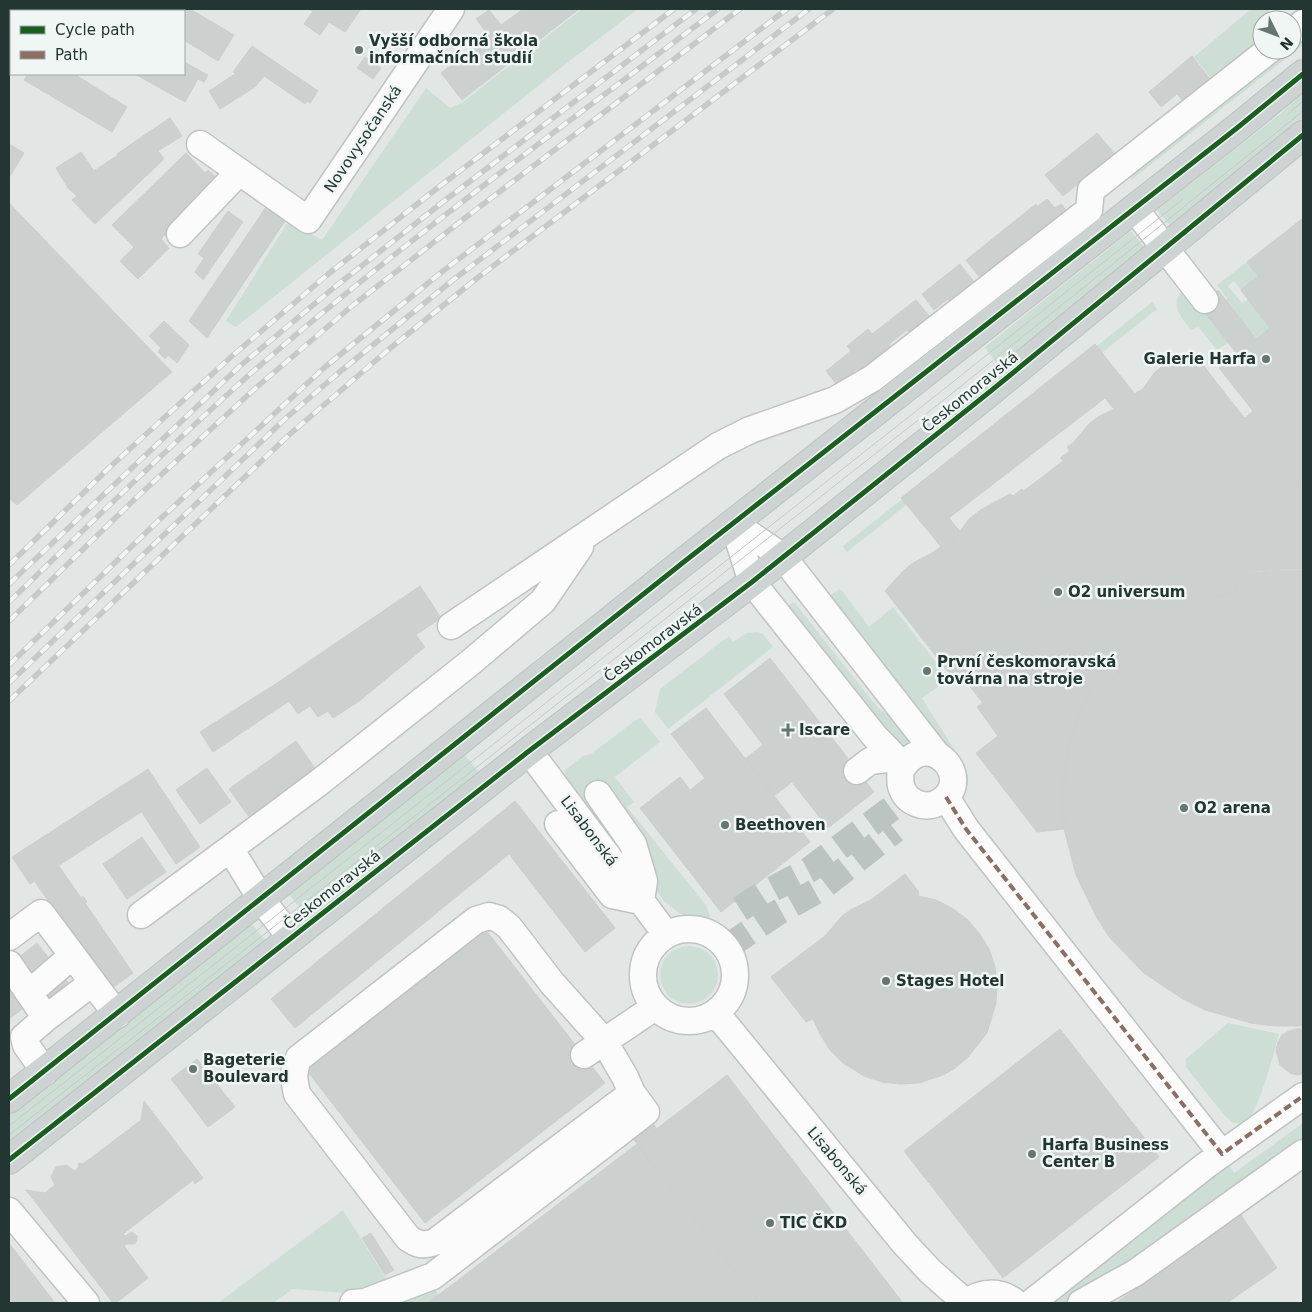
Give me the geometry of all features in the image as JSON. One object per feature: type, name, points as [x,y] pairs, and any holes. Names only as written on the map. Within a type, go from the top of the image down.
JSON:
[{"type":"main road","points":[[9,1100],[733,523],[1237,128],[1303,74]]},
{"type":"main road","name":"Českomoravská","points":[[9,1160],[529,751],[752,582],[992,390],[1303,135]]},
{"type":"street","name":"Novovysočanská","points":[[239,172],[308,220],[451,9]]},
{"type":"street","points":[[452,626],[718,446],[750,430],[835,400],[873,378],[1089,210],[1091,190],[1095,186],[1256,60]]},
{"type":"street","points":[[180,234],[239,172],[200,144]]},
{"type":"street","points":[[1134,208],[1205,300]]},
{"type":"street","points":[[873,378],[888,401]]},
{"type":"street","points":[[733,523],[783,557],[937,755],[948,764],[953,778],[950,792],[946,798],[926,806],[912,802],[903,791],[900,777],[880,759],[752,582],[733,523]]},
{"type":"street","points":[[141,915],[231,850],[321,781],[471,662],[543,601],[589,534]]},
{"type":"street","name":"Lisabonská","points":[[529,751],[666,934]]},
{"type":"street","points":[[880,759],[905,763],[920,753],[929,752],[937,755]]},
{"type":"street","points":[[558,824],[612,895],[641,901],[644,881],[633,844],[598,794]]},
{"type":"street","points":[[946,798],[966,828],[1222,1154]]},
{"type":"street","points":[[231,850],[262,899],[291,938]]},
{"type":"street","points":[[9,937],[41,913],[117,1015]]},
{"type":"street","points":[[353,1303],[365,1302],[433,1276],[646,1112],[632,1093],[626,1077],[594,1048],[552,983],[509,927],[499,919],[489,916],[476,920],[299,1058],[294,1068],[297,1094],[408,1238],[416,1244],[424,1245],[435,1242],[632,1093]]},
{"type":"street","points":[[692,928],[717,938],[726,947],[733,960],[736,975],[733,990],[726,1003],[716,1013],[704,1019],[691,1022],[678,1020],[665,1015],[655,1007],[647,996],[642,982],[647,954],[655,943],[666,934],[692,928]]},
{"type":"street","points":[[29,993],[72,956]]},
{"type":"street","points":[[9,964],[46,1018]]},
{"type":"street","points":[[45,1072],[26,1045],[24,1037],[92,983]]},
{"type":"street","points":[[594,1048],[655,1007]]},
{"type":"street","name":"Lisabonská","points":[[716,1013],[904,1243],[930,1271],[965,1303],[974,1296],[985,1293],[996,1293],[1006,1296],[1016,1303]]},
{"type":"street","points":[[1031,1303],[1222,1154],[1303,1096]]},
{"type":"street","points":[[1081,1303],[1134,1273],[1303,1153]]},
{"type":"street","points":[[9,1210],[86,1303]]},
{"type":"green space","points":[[582,9],[638,9],[568,62],[236,327],[226,321],[288,222],[322,240],[426,88],[450,108],[463,102]]},
{"type":"green space","points":[[1251,9],[1268,10],[1252,10],[1252,54],[1215,83],[1194,57]]},
{"type":"green space","points":[[1272,60],[1284,60],[1131,180],[1133,171]]},
{"type":"green space","points":[[1303,93],[1303,120],[1171,227],[1157,210],[1280,114]]},
{"type":"green space","points":[[1131,231],[1146,250],[1000,368],[985,347]]},
{"type":"green space","points":[[1247,262],[1258,276],[1241,290],[1234,281],[1228,286],[1242,303],[1248,299],[1270,328],[1256,339],[1217,285]]},
{"type":"green space","points":[[1184,290],[1199,305],[1228,343],[1217,350],[1198,327],[1191,330],[1180,315],[1177,305],[1179,295]]},
{"type":"green space","points":[[1152,302],[1157,309],[1079,371],[1074,364]]},
{"type":"green space","points":[[920,485],[924,491],[847,552],[843,546]]},
{"type":"green space","points":[[839,589],[869,627],[893,607],[949,679],[922,698],[966,769],[968,784],[961,799],[910,699],[831,595]]},
{"type":"green space","points":[[794,602],[878,708],[917,737],[905,754],[788,606]]},
{"type":"green space","points":[[757,632],[763,634],[773,647],[668,729],[655,712],[660,689],[729,636],[733,642],[747,633]]},
{"type":"green space","points":[[640,717],[660,742],[615,777],[634,802],[627,807],[706,905],[710,916],[707,921],[697,921],[679,913],[663,900],[651,882],[633,871],[569,785],[564,771],[583,756],[591,754]]},
{"type":"green space","points":[[463,753],[479,772],[303,912],[287,892]]},
{"type":"green space","points":[[250,922],[266,941],[9,1144],[9,1113]]},
{"type":"green space","points":[[683,946],[695,946],[705,950],[714,959],[718,981],[710,996],[695,1004],[683,1004],[673,1000],[664,991],[660,981],[660,969],[664,959],[673,950]]},
{"type":"green space","points":[[1228,1023],[1279,1034],[1261,1095],[1250,1117],[1242,1123],[1233,1123],[1224,1115],[1186,1067],[1186,1059]]},
{"type":"green space","points":[[1303,1123],[1303,1142],[1086,1294],[1064,1303],[1045,1303],[1203,1178],[1229,1166],[1234,1173]]},
{"type":"green space","points":[[343,1210],[390,1285],[346,1293],[293,1289],[273,1303],[218,1303]]},
{"type":"green space","points":[[431,1285],[439,1295],[428,1303],[393,1303]]},
{"type":"building","points":[[9,9],[32,10],[10,10],[9,15]]},
{"type":"building","points":[[54,9],[88,9],[88,10]]},
{"type":"building","points":[[190,9],[234,35],[218,61],[185,41],[185,10],[170,10]]},
{"type":"building","points":[[309,9],[361,9],[345,32],[329,22],[320,35],[304,24],[313,11]]},
{"type":"building","points":[[523,9],[579,9],[462,100],[441,73],[489,36],[476,19],[489,10],[501,25]]},
{"type":"building","points":[[9,27],[10,47],[9,49]]},
{"type":"building","points":[[252,46],[318,91],[310,103],[307,101],[305,104],[264,76],[255,87],[233,72]]},
{"type":"building","points":[[1192,56],[1213,83],[1187,105],[1177,94],[1161,107],[1149,92]]},
{"type":"building","points":[[365,57],[381,68],[373,79],[357,68]]},
{"type":"building","points":[[185,63],[208,75],[204,82],[198,79],[185,102],[137,75],[185,75]]},
{"type":"building","points":[[235,74],[255,87],[220,109],[209,91]]},
{"type":"building","points":[[27,75],[76,75],[127,107],[112,132],[24,80]]},
{"type":"building","points":[[170,118],[182,136],[158,151],[146,134]]},
{"type":"building","points":[[1097,133],[1115,154],[1063,196],[1045,175]]},
{"type":"building","points":[[146,134],[164,159],[142,180],[117,154]]},
{"type":"building","points":[[9,144],[24,153],[9,178]]},
{"type":"building","points":[[81,152],[94,171],[68,188],[56,168]]},
{"type":"building","points":[[186,153],[205,173],[208,170],[220,181],[161,239],[169,248],[138,279],[120,261],[134,247],[112,225]]},
{"type":"building","points":[[118,155],[142,180],[95,224],[72,200],[77,196],[68,188]]},
{"type":"building","points":[[1047,199],[1055,208],[1061,204],[1069,214],[985,284],[966,260],[1036,204],[1037,207]]},
{"type":"building","points":[[9,203],[172,372],[17,505],[9,498]]},
{"type":"building","points":[[268,204],[287,218],[207,338],[189,321]]},
{"type":"building","points":[[228,211],[243,222],[203,280],[195,272],[204,258],[198,254]]},
{"type":"building","name":"Galerie Harfa","points":[[1303,218],[1303,493],[1245,418],[1253,411],[1219,368],[1270,328],[1241,290],[1258,276],[1247,262]]},
{"type":"building","points":[[1303,241],[1303,371],[1241,290]]},
{"type":"building","points":[[960,264],[979,288],[954,307],[948,299],[934,310],[922,294]]},
{"type":"building","points":[[1218,290],[1256,339],[1237,354],[1199,305]]},
{"type":"building","points":[[916,300],[929,316],[909,332],[907,330],[889,344],[890,347],[859,371],[857,369],[837,385],[826,371],[851,351],[847,346],[868,329],[872,334]]},
{"type":"building","points":[[164,321],[189,345],[177,363],[168,355],[165,359],[158,352],[161,348],[149,336]]},
{"type":"building","points":[[1095,344],[1142,403],[1122,419],[1105,398],[949,518],[966,539],[947,554],[901,498]]},
{"type":"building","name":"O2 universum","points":[[1192,351],[1303,493],[1303,569],[1258,571],[1234,576],[1237,590],[1209,599],[1166,623],[1131,655],[1104,693],[1091,686],[1074,726],[1065,766],[1063,790],[1064,829],[1037,832],[976,753],[998,736],[977,707],[983,703],[959,673],[953,678],[885,591],[913,563],[943,545],[945,548],[955,542],[952,537],[959,533],[969,519],[982,509],[1010,494],[1013,496],[1022,489],[1024,491],[1063,461],[1060,458],[1070,451],[1067,447],[1073,443],[1089,424],[1118,407],[1125,400],[1128,405],[1137,398],[1134,394],[1143,389],[1154,373],[1166,363],[1184,357]]},
{"type":"building","name":"O2 arena","points":[[1283,570],[1303,570],[1303,1026],[1275,1026],[1251,1023],[1205,1010],[1183,999],[1144,973],[1110,938],[1097,918],[1076,875],[1064,829],[1063,790],[1065,766],[1074,727],[1091,687],[1104,694],[1116,675],[1147,639],[1166,623],[1187,611],[1209,600],[1237,590],[1234,577]]},
{"type":"building","points":[[420,586],[441,618],[298,714],[277,683]]},
{"type":"building","points":[[416,635],[425,647],[358,702],[333,718],[328,711],[318,717],[310,706]]},
{"type":"building","points":[[770,658],[874,792],[828,828],[792,782],[774,796],[745,759],[763,745],[724,694]]},
{"type":"building","points":[[277,683],[289,701],[213,752],[200,732]]},
{"type":"building","name":"Beethoven","points":[[706,708],[810,842],[721,912],[640,808],[680,777],[690,790],[705,778],[671,734]]},
{"type":"building","points":[[296,741],[316,770],[250,818],[229,789]]},
{"type":"building","points":[[207,768],[231,802],[200,824],[176,790]]},
{"type":"building","points":[[148,769],[166,796],[30,884],[12,857]]},
{"type":"building","points":[[166,796],[200,847],[176,864],[141,811]]},
{"type":"building","points":[[515,801],[615,928],[585,952],[509,854],[295,1028],[271,999]]},
{"type":"building","points":[[142,837],[166,872],[127,899],[103,864]]},
{"type":"building","points":[[59,866],[81,898],[83,896],[87,902],[85,903],[133,973],[111,989],[35,882]]},
{"type":"building","name":"Stages Hotel","points":[[905,874],[919,892],[918,896],[936,900],[952,908],[967,919],[979,933],[989,949],[995,967],[997,985],[996,1003],[987,1033],[968,1057],[954,1069],[943,1075],[919,1083],[900,1084],[882,1082],[864,1076],[843,1063],[830,1050],[813,1019],[806,1022],[771,977],[825,936],[842,916],[871,900]]},
{"type":"building","points":[[485,929],[605,1083],[425,1223],[305,1068]]},
{"type":"building","points":[[37,943],[73,989],[52,1006],[9,965]]},
{"type":"building","points":[[9,976],[26,1006],[9,1019]]},
{"type":"building","name":"Harfa Business Center B","points":[[1060,1029],[1159,1157],[1003,1278],[904,1151]]},
{"type":"building","points":[[1296,1029],[1303,1029],[1303,1074],[1297,1075],[1290,1073],[1280,1065],[1276,1050],[1282,1035]]},
{"type":"building","points":[[197,1059],[235,1107],[208,1127],[171,1079]]},
{"type":"building","name":"TIC ČKD","points":[[727,1075],[903,1303],[760,1303],[637,1144]]},
{"type":"building","points":[[144,1101],[203,1178],[195,1184],[193,1180],[123,1234],[125,1236],[132,1232],[137,1236],[135,1244],[124,1246],[148,1278],[116,1303],[113,1303],[26,1190],[45,1193],[55,1185],[51,1177],[56,1167],[67,1165],[74,1171],[78,1168],[79,1163],[83,1164],[141,1120]]},
{"type":"building","points":[[649,1118],[657,1129],[637,1144],[629,1133]]},
{"type":"building","points":[[637,1144],[760,1303],[428,1303]]},
{"type":"building","points":[[1241,1215],[1277,1268],[1227,1303],[1116,1303]]},
{"type":"building","points":[[371,1233],[394,1270],[385,1275],[362,1238]]},
{"type":"building","points":[[9,1243],[55,1303],[9,1303]]},
{"type":"tunnel","points":[[740,909],[763,894],[809,870],[907,797]]},
{"type":"tunnel","points":[[727,947],[777,913],[820,889],[895,830]]},
{"type":"tram line","points":[[1288,114],[1303,101]]},
{"type":"tram line","points":[[9,1135],[950,395],[1303,111]]},
{"type":"tram line","points":[[9,1126],[1183,199]]},
{"type":"railway","points":[[9,565],[111,466],[231,357],[327,275],[440,186],[674,9]]},
{"type":"railway","points":[[9,584],[240,366],[336,286],[448,198],[696,9]]},
{"type":"railway","points":[[9,602],[188,431],[305,327],[421,233],[718,9]]},
{"type":"railway","points":[[9,621],[137,497],[258,386],[352,306],[740,9]]},
{"type":"railway","points":[[9,665],[158,521],[325,367],[443,271],[787,9]]},
{"type":"railway","points":[[9,683],[286,418],[336,375],[453,280],[809,9]]},
{"type":"railway","points":[[9,701],[290,434],[388,350],[476,279],[833,9]]},
{"type":"marked path","points":[[946,797],[966,829],[1222,1154],[1303,1096]]},
{"type":"cycle path","points":[[9,1099],[685,561],[1237,128],[1303,74]]},
{"type":"cycle path","points":[[9,1160],[529,751],[752,582],[992,390],[1303,135]]},
{"type":"place","name":"Vyšší odborná škola informačních studií","points":[[359,50]]},
{"type":"place","name":"Galerie Harfa","points":[[1266,359]]},
{"type":"place","name":"O2 universum","points":[[1058,592]]},
{"type":"place","name":"První českomoravská továrna na stroje","points":[[927,671]]},
{"type":"place","name":"Iscare","points":[[788,730]]},
{"type":"place","name":"O2 arena","points":[[1184,808]]},
{"type":"place","name":"Beethoven","points":[[725,825]]},
{"type":"place","name":"Stages Hotel","points":[[886,981]]},
{"type":"place","name":"Bageterie Boulevard","points":[[193,1069]]},
{"type":"place","name":"Harfa Business Center B","points":[[1032,1154]]},
{"type":"place","name":"TIC ČKD","points":[[770,1223]]}]
